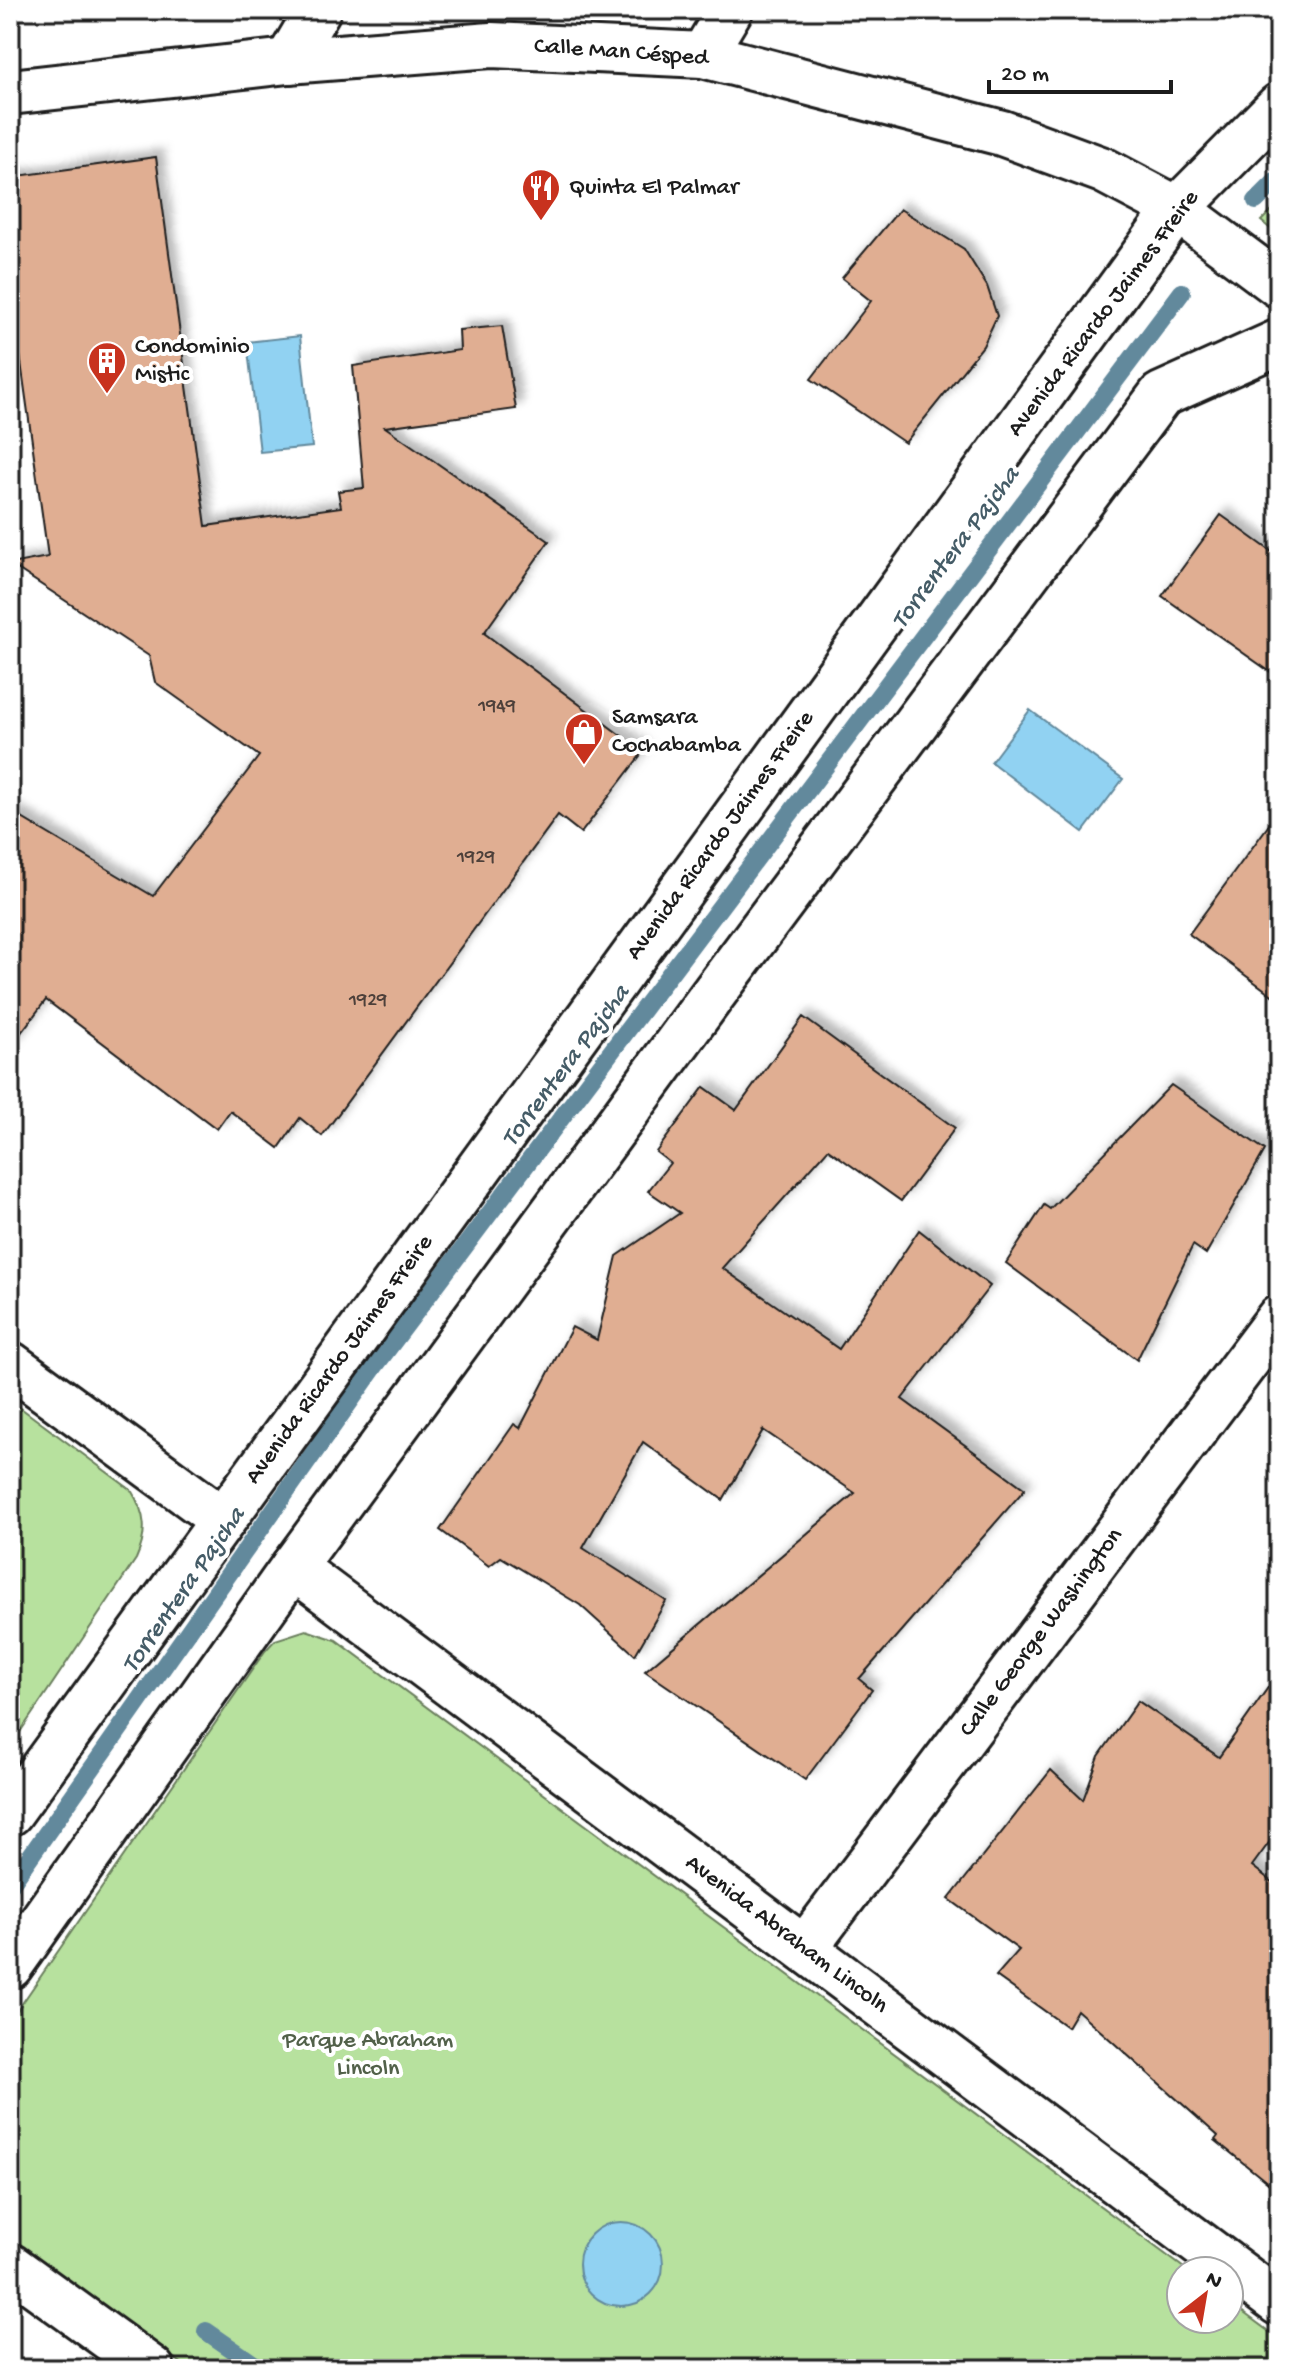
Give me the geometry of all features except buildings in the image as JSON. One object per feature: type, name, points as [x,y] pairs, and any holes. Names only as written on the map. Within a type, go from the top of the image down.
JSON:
[{"type":"main road","points":[[288,61],[318,10]]},
{"type":"main road","points":[[703,55],[730,10]]},
{"type":"main road","name":"Calle Man Césped","points":[[10,92],[288,61],[491,45],[703,55],[1002,133],[1103,170],[1177,209],[1279,285]]},
{"type":"main road","name":"Avenida Ricardo Jaimes Freire","points":[[10,1813],[1177,209],[1279,106]]},
{"type":"main road","points":[[10,1966],[293,1567],[702,1010],[1161,395],[1279,342]]},
{"type":"main road","name":"Calle George Washington","points":[[805,1948],[1275,1332]]},
{"type":"main road","points":[[10,1364],[223,1520]]},
{"type":"main road","name":"Avenida Abraham Lincoln","points":[[293,1567],[1279,2303]]},
{"type":"main road","points":[[10,2266],[152,2369]]},
{"type":"green space","points":[[1279,203],[1279,236],[1261,221]]},
{"type":"green space","points":[[10,1400],[131,1490],[140,1507],[144,1532],[136,1559],[10,1747]]},
{"type":"green space","name":"Parque Abraham Lincoln","points":[[306,1630],[336,1640],[1166,2255],[1165,2335],[1245,2335],[1245,2314],[1279,2339],[1279,2369],[190,2369],[10,2244],[10,2021],[275,1640]]},
{"type":"water","points":[[300,336],[312,447],[260,452],[247,342]]},
{"type":"water","points":[[1030,710],[1123,779],[1083,832],[991,762]]},
{"type":"water","points":[[621,2222],[644,2229],[656,2241],[663,2264],[656,2287],[644,2299],[621,2306],[598,2299],[586,2287],[579,2264],[586,2241],[598,2229]]},
{"type":"waterway","name":"Torrentera Pajcha","points":[[1256,201],[1279,178]]},
{"type":"waterway","name":"Torrentera Pajcha","points":[[10,1885],[375,1366],[1182,292]]},
{"type":"waterway","points":[[206,2331],[261,2369]]},
{"type":"place","name":"Quinta El Palmar","points":[[541,222]]},
{"type":"place","name":"Condominio Mistic","points":[[107,395]]},
{"type":"place","name":"Samsara Cochabamba","points":[[584,766]]}]
